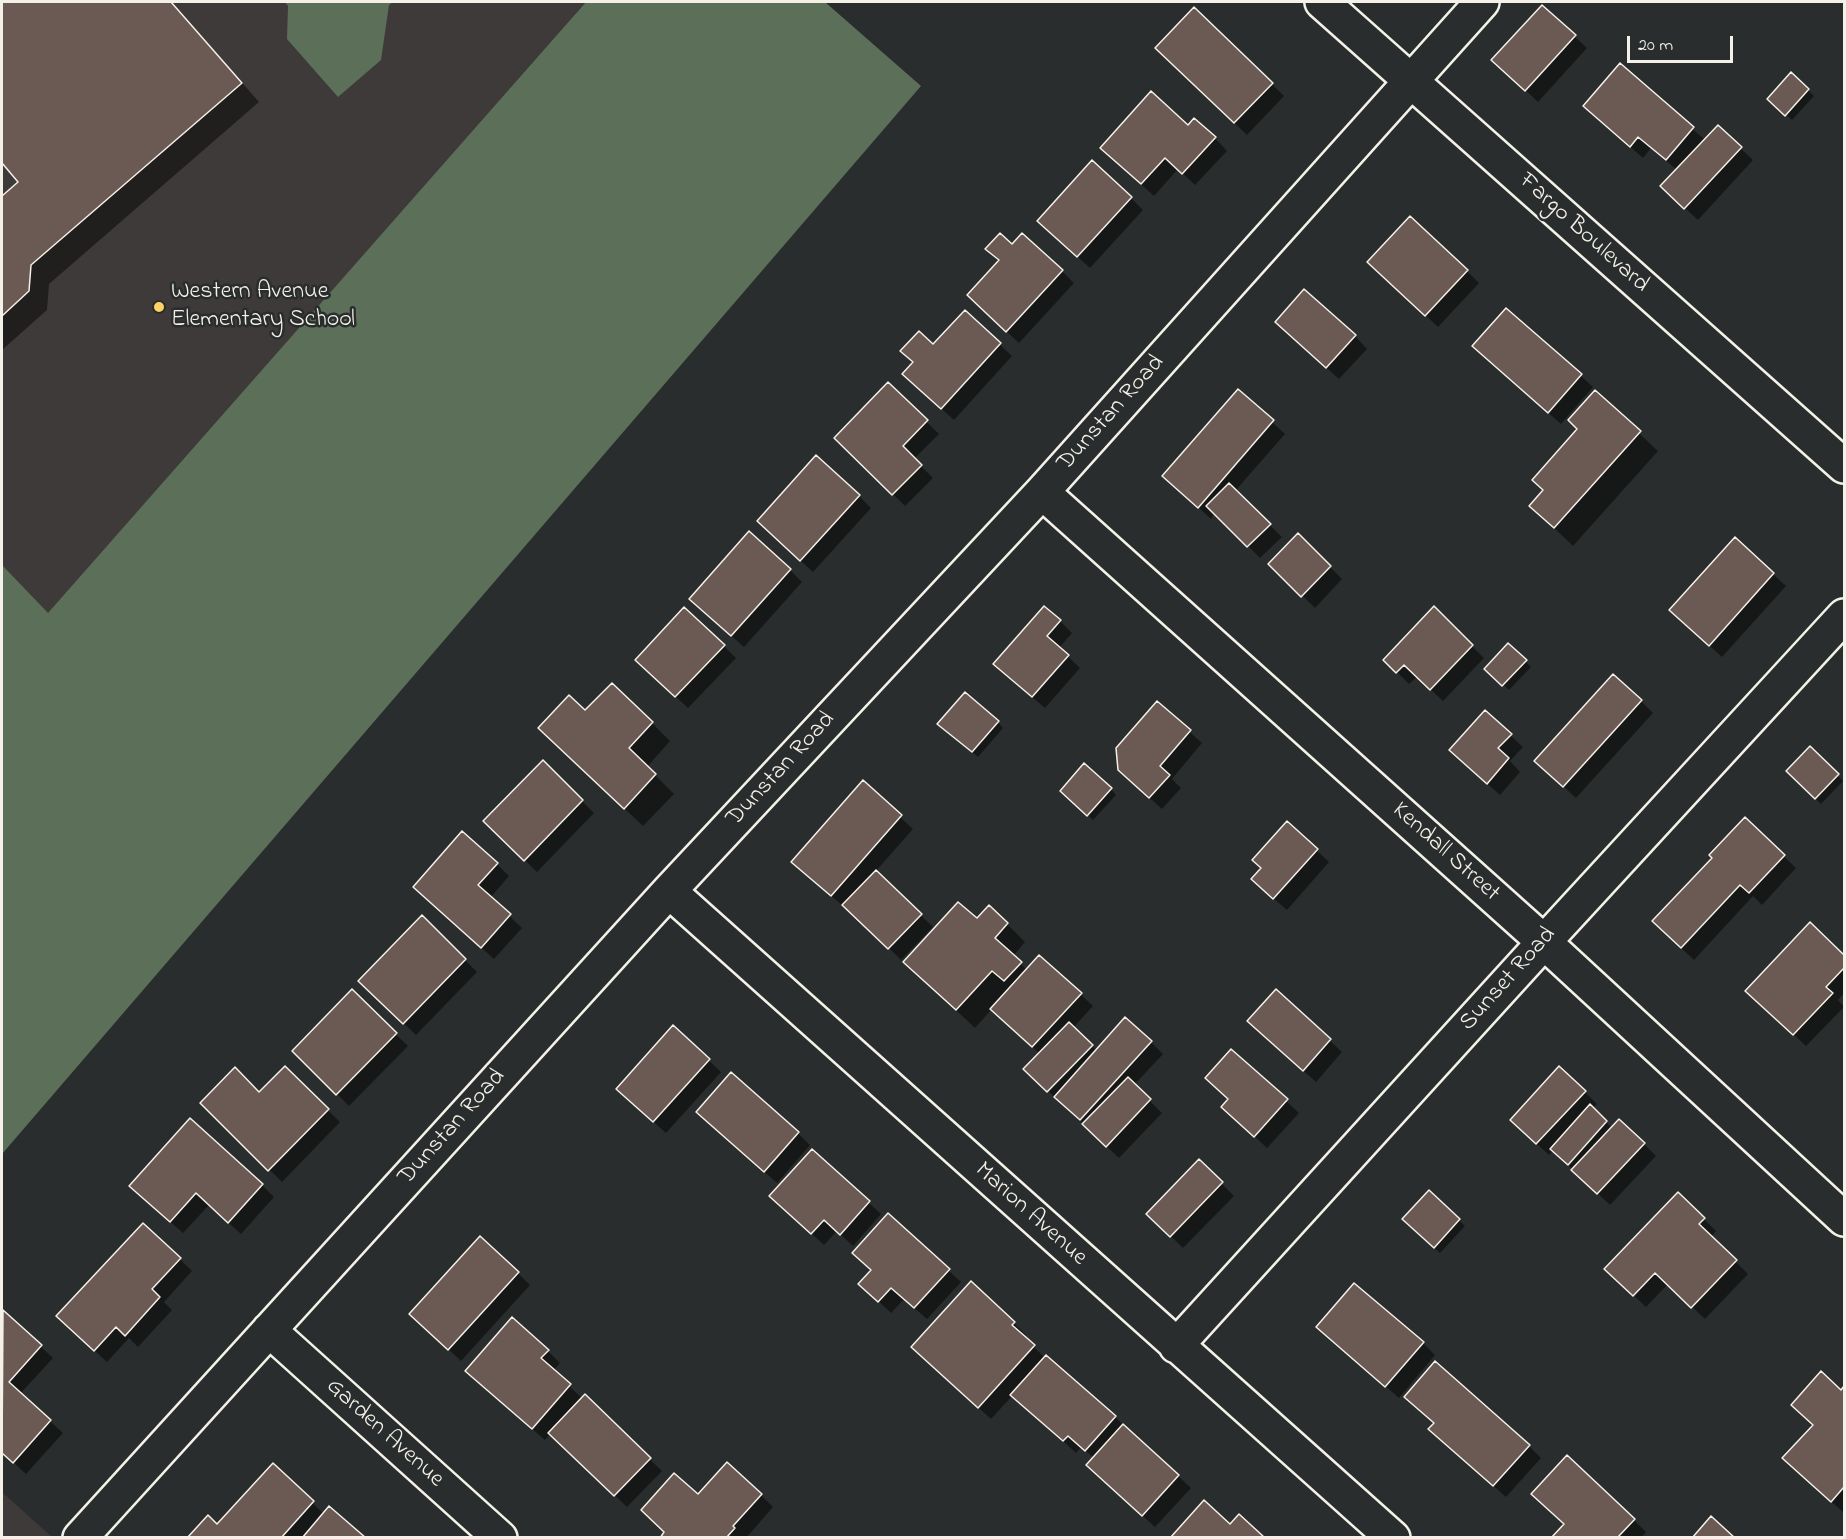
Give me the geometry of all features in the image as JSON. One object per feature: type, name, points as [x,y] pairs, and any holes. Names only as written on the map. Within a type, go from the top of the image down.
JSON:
[{"type":"street","name":"Fargo Boulevard","points":[[1322,2],[1845,466]]},
{"type":"street","name":"Dunstan Road","points":[[80,1538],[669,891],[1042,492],[1482,2]]},
{"type":"street","name":"Kendall Street","points":[[1042,492],[1544,942],[1845,1220]]},
{"type":"street","name":"Sunset Road","points":[[1176,1346],[1845,616]]},
{"type":"street","name":"Marion Avenue","points":[[669,891],[1393,1538]]},
{"type":"street","name":"Garden Avenue","points":[[269,1330],[500,1538]]},
{"type":"shaded area","name":"Western Avenue Elementary School","points":[[2,2],[586,2],[2,666]]},
{"type":"shaded area","points":[[2,1492],[52,1537],[2,1537]]},
{"type":"green space","points":[[285,2],[393,2],[389,5],[381,60],[338,97],[287,39],[288,6]]},
{"type":"green space","points":[[586,2],[825,2],[921,86],[2,1154],[2,565],[48,613]]},
{"type":"building","points":[[2,2],[171,2],[242,83],[31,265],[29,291],[2,316],[2,196],[18,182],[2,163]]},
{"type":"building","points":[[1542,5],[1576,35],[1525,91],[1491,60]]},
{"type":"building","points":[[1194,7],[1273,83],[1234,123],[1155,48]]},
{"type":"building","points":[[1620,63],[1694,127],[1666,160],[1638,137],[1630,147],[1583,106]]},
{"type":"building","points":[[1791,72],[1809,89],[1785,116],[1767,99]]},
{"type":"building","points":[[1151,91],[1188,125],[1194,118],[1216,137],[1182,174],[1165,158],[1141,184],[1100,148]]},
{"type":"building","points":[[1718,125],[1742,147],[1684,209],[1660,186]]},
{"type":"building","points":[[1092,160],[1132,197],[1077,257],[1037,221]]},
{"type":"building","points":[[1410,216],[1468,270],[1425,316],[1367,262]]},
{"type":"building","points":[[1000,233],[1012,244],[1022,233],[1063,270],[1006,332],[967,295],[999,260],[985,249]]},
{"type":"building","points":[[1304,289],[1356,335],[1326,368],[1275,322]]},
{"type":"building","points":[[1506,308],[1582,374],[1548,413],[1472,346]]},
{"type":"building","points":[[965,310],[1001,343],[941,409],[902,374],[913,362],[900,351],[919,331],[933,344]]},
{"type":"building","points":[[888,382],[928,420],[903,446],[922,465],[892,495],[834,438]]},
{"type":"building","points":[[1238,389],[1274,420],[1198,508],[1162,476]]},
{"type":"building","points":[[1595,390],[1641,431],[1554,528],[1529,506],[1543,490],[1532,480],[1577,429],[1568,420]]},
{"type":"building","points":[[816,455],[860,495],[800,561],[757,521]]},
{"type":"building","points":[[1229,483],[1271,524],[1247,547],[1206,506]]},
{"type":"building","points":[[749,531],[791,569],[731,636],[689,599]]},
{"type":"building","points":[[1298,533],[1331,566],[1301,597],[1268,564]]},
{"type":"building","points":[[1735,537],[1774,573],[1709,646],[1669,610]]},
{"type":"building","points":[[1044,606],[1061,620],[1047,636],[1069,655],[1032,697],[993,664]]},
{"type":"building","points":[[1434,606],[1473,645],[1430,690],[1404,665],[1396,673],[1383,660]]},
{"type":"building","points":[[684,607],[725,645],[675,697],[635,660]]},
{"type":"building","points":[[1508,643],[1527,660],[1502,686],[1484,669]]},
{"type":"building","points":[[1613,674],[1642,700],[1563,787],[1534,761]]},
{"type":"building","points":[[612,683],[653,722],[629,748],[656,774],[624,809],[538,728],[569,695],[585,710]]},
{"type":"building","points":[[965,692],[999,721],[972,752],[937,724]]},
{"type":"building","points":[[1157,701],[1191,730],[1160,766],[1170,775],[1149,798],[1118,770],[1116,748]]},
{"type":"building","points":[[1485,710],[1512,734],[1498,748],[1509,758],[1487,784],[1449,750]]},
{"type":"building","points":[[1810,746],[1839,774],[1815,799],[1786,771]]},
{"type":"building","points":[[543,760],[583,800],[524,861],[483,821]]},
{"type":"building","points":[[1084,763],[1112,788],[1087,816],[1060,791]]},
{"type":"building","points":[[863,780],[902,815],[831,896],[791,862]]},
{"type":"building","points":[[1745,817],[1785,855],[1749,893],[1740,885],[1681,948],[1652,921],[1712,858],[1709,855]]},
{"type":"building","points":[[1287,821],[1318,849],[1273,899],[1251,879],[1261,868],[1252,860]]},
{"type":"building","points":[[462,831],[498,863],[478,885],[511,914],[481,948],[413,887]]},
{"type":"building","points":[[876,870],[922,914],[888,949],[842,905]]},
{"type":"building","points":[[958,902],[977,918],[989,905],[1008,923],[995,938],[1022,962],[1004,981],[992,971],[956,1010],[903,962]]},
{"type":"building","points":[[422,915],[466,959],[403,1024],[358,981]]},
{"type":"building","points":[[1810,922],[1844,955],[1844,968],[1826,987],[1833,993],[1793,1035],[1745,991]]},
{"type":"building","points":[[1039,955],[1082,993],[1032,1047],[990,1009]]},
{"type":"building","points":[[352,989],[397,1033],[336,1095],[292,1051]]},
{"type":"building","points":[[1276,989],[1331,1039],[1303,1071],[1247,1021]]},
{"type":"building","points":[[1125,1017],[1152,1041],[1080,1120],[1054,1097]]},
{"type":"building","points":[[1069,1022],[1093,1045],[1047,1092],[1023,1069]]},
{"type":"building","points":[[673,1025],[710,1059],[653,1122],[616,1089]]},
{"type":"building","points":[[1231,1049],[1288,1099],[1254,1137],[1221,1107],[1228,1099],[1205,1078]]},
{"type":"building","points":[[285,1066],[329,1109],[268,1171],[200,1103],[235,1067],[259,1092]]},
{"type":"building","points":[[1559,1066],[1586,1091],[1536,1144],[1510,1120]]},
{"type":"building","points":[[731,1072],[799,1132],[764,1172],[696,1112]]},
{"type":"building","points":[[1128,1077],[1151,1099],[1106,1147],[1082,1124]]},
{"type":"building","points":[[1590,1104],[1607,1121],[1568,1165],[1550,1149]]},
{"type":"building","points":[[190,1118],[263,1184],[228,1223],[196,1193],[170,1222],[129,1186]]},
{"type":"building","points":[[1619,1119],[1645,1143],[1597,1194],[1571,1170]]},
{"type":"building","points":[[812,1149],[870,1201],[840,1235],[824,1220],[811,1234],[769,1196]]},
{"type":"building","points":[[1199,1159],[1223,1182],[1170,1237],[1146,1214]]},
{"type":"building","points":[[1429,1190],[1460,1219],[1434,1248],[1402,1219]]},
{"type":"building","points":[[1678,1192],[1705,1218],[1699,1224],[1737,1260],[1691,1308],[1655,1273],[1633,1296],[1604,1269]]},
{"type":"building","points":[[888,1213],[950,1269],[914,1308],[891,1288],[878,1302],[858,1284],[871,1270],[852,1253]]},
{"type":"building","points":[[143,1223],[181,1258],[152,1289],[160,1297],[125,1336],[116,1327],[94,1351],[56,1316]]},
{"type":"building","points":[[480,1236],[519,1272],[448,1350],[409,1314]]},
{"type":"building","points":[[971,1281],[1015,1322],[1012,1325],[1035,1345],[978,1408],[911,1347]]},
{"type":"building","points":[[1354,1283],[1424,1342],[1385,1387],[1316,1327]]},
{"type":"building","points":[[3,1310],[42,1345],[9,1382],[51,1420],[13,1463],[2,1453]]},
{"type":"building","points":[[512,1317],[549,1350],[541,1358],[571,1384],[532,1429],[465,1371]]},
{"type":"building","points":[[1046,1355],[1116,1416],[1085,1451],[1068,1436],[1063,1441],[1010,1395]]},
{"type":"building","points":[[1435,1361],[1530,1445],[1493,1486],[1428,1429],[1434,1423],[1404,1397]]},
{"type":"building","points":[[1821,1371],[1841,1390],[1844,1386],[1844,1487],[1831,1502],[1782,1458],[1813,1425],[1791,1405]]},
{"type":"building","points":[[585,1394],[651,1458],[614,1496],[548,1433]]},
{"type":"building","points":[[1123,1424],[1179,1475],[1142,1516],[1086,1465]]},
{"type":"building","points":[[1567,1455],[1635,1519],[1617,1538],[1551,1538],[1564,1524],[1531,1494]]},
{"type":"building","points":[[727,1462],[762,1494],[733,1526],[735,1528],[726,1538],[660,1538],[664,1532],[641,1510],[674,1473],[698,1494]]},
{"type":"building","points":[[273,1463],[314,1501],[281,1538],[187,1538],[208,1515],[217,1524]]},
{"type":"building","points":[[1204,1500],[1230,1524],[1239,1514],[1264,1537],[1170,1538]]},
{"type":"building","points":[[329,1506],[366,1538],[302,1538]]},
{"type":"building","points":[[1711,1516],[1735,1538],[1692,1538]]},
{"type":"place","name":"Western Avenue Elementary School","points":[[159,307]]}]
